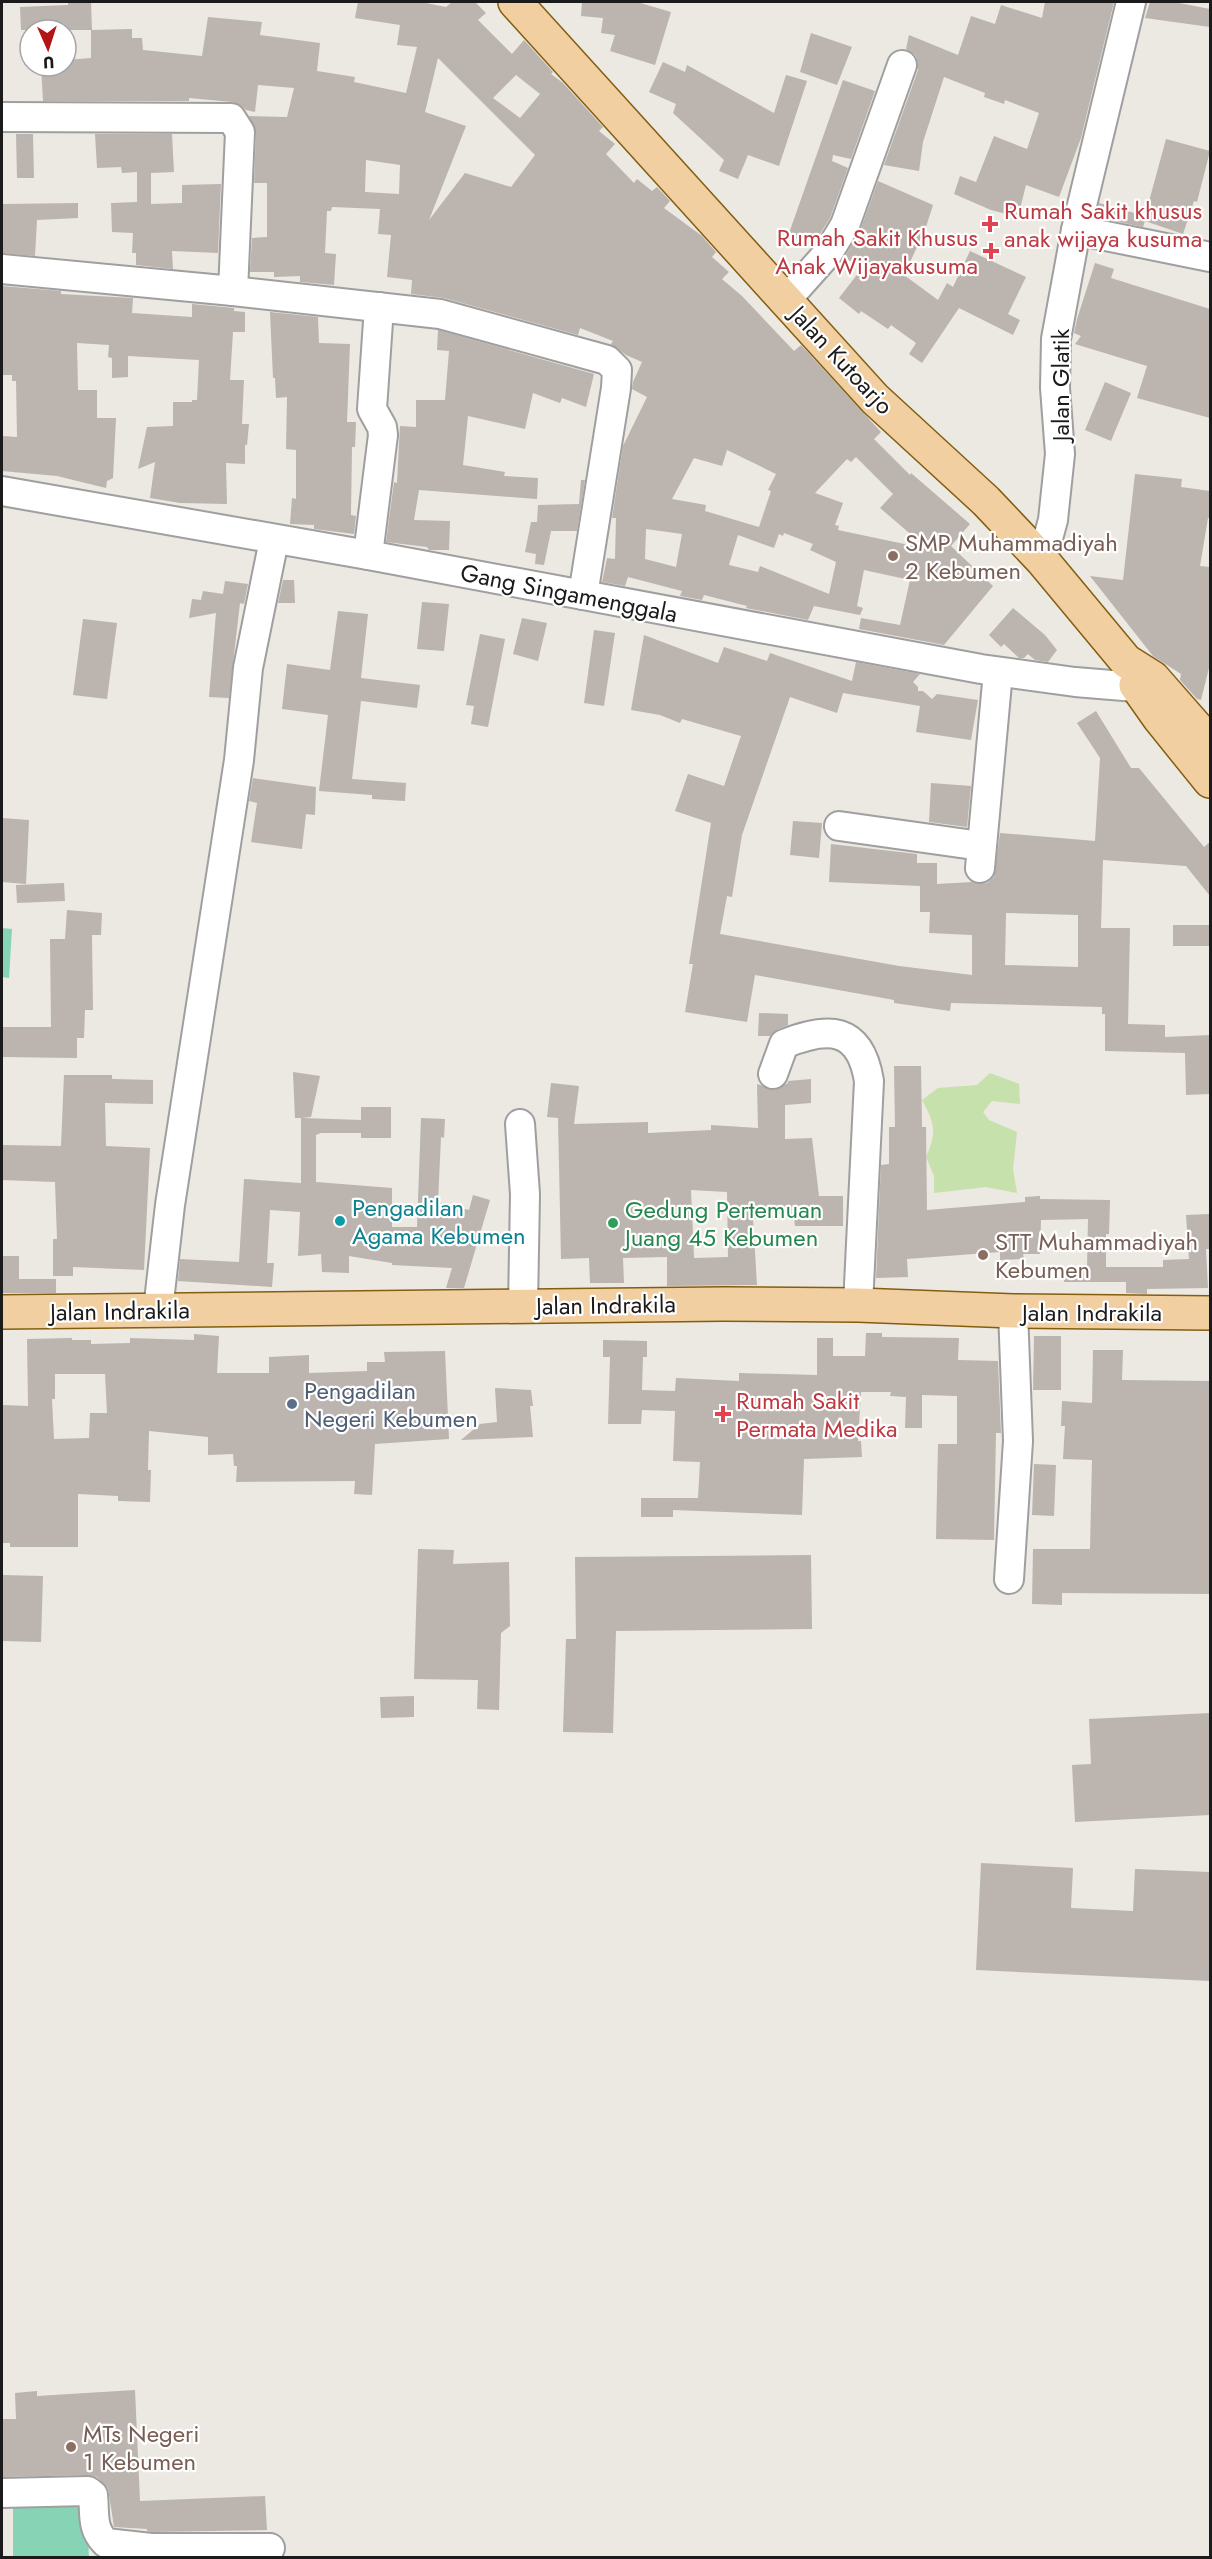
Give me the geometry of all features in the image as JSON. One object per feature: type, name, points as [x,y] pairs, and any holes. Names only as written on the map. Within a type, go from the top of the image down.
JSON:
[{"type":"main road","name":"Jalan Kutoarjo","points":[[514,2],[875,399],[986,501],[1042,560],[1139,675]]},
{"type":"main road","points":[[1139,675],[1210,743]]},
{"type":"main road","points":[[1139,675],[1210,781]]},
{"type":"main road","name":"Jalan Indrakila","points":[[2,1312],[723,1304],[1210,1313]]},
{"type":"street","name":"Jalan Glatik","points":[[1042,560],[1053,520],[1060,454],[1055,388],[1056,339],[1076,230],[1131,2]]},
{"type":"street","points":[[786,300],[828,253],[845,225],[902,65]]},
{"type":"street","points":[[2,117],[231,118],[240,132],[233,291]]},
{"type":"street","points":[[1076,230],[1210,257]]},
{"type":"street","points":[[2,269],[440,314],[607,360],[617,370],[583,595]]},
{"type":"street","points":[[368,555],[383,435],[382,427],[372,409],[379,307]]},
{"type":"street","name":"Gang Singamenggala","points":[[2,491],[272,552],[368,555],[998,672],[1074,682],[1139,675]]},
{"type":"street","points":[[158,1310],[170,1205],[239,760],[248,668],[272,552]]},
{"type":"street","points":[[839,826],[981,857],[998,672]]},
{"type":"street","points":[[773,1074],[784,1044],[810,1034],[833,1034],[855,1042],[866,1061],[869,1081],[858,1305]]},
{"type":"street","points":[[520,1124],[525,1194],[523,1306]]},
{"type":"street","points":[[1009,1579],[1018,1441],[1013,1311]]},
{"type":"street","points":[[2,2493],[88,2492],[93,2495],[97,2533],[106,2543],[151,2548],[270,2548]]},
{"type":"green space","points":[[2,928],[12,929],[9,978],[2,977]]},
{"type":"green space","points":[[990,1073],[1019,1084],[1020,1104],[992,1101],[983,1112],[989,1120],[1017,1132],[1013,1169],[1017,1193],[986,1187],[934,1193],[934,1176],[926,1157],[932,1141],[933,1128],[922,1100],[938,1088],[977,1085]]},
{"type":"green space","points":[[13,2498],[86,2501],[89,2557],[13,2557]]},
{"type":"building","points":[[68,2],[91,2],[92,30],[78,30],[78,18],[20,18],[20,7],[68,5]]},
{"type":"building","points":[[358,2],[421,2],[446,7],[452,2],[475,2],[486,13],[478,20],[512,54],[524,40],[553,72],[551,74],[563,83],[603,127],[599,131],[615,144],[606,154],[634,183],[637,179],[652,191],[657,187],[670,201],[664,208],[702,236],[716,252],[712,257],[729,272],[722,279],[742,296],[794,351],[801,345],[881,432],[874,439],[910,475],[911,473],[970,524],[951,546],[993,586],[944,645],[859,629],[861,618],[900,625],[910,580],[864,570],[857,606],[863,608],[860,615],[814,606],[808,620],[746,608],[747,606],[704,595],[702,600],[680,596],[682,591],[628,577],[625,586],[602,582],[607,558],[615,559],[616,518],[612,518],[623,446],[647,397],[632,389],[642,362],[626,355],[611,344],[613,341],[580,328],[578,335],[444,298],[411,294],[412,280],[387,277],[391,235],[378,234],[380,209],[332,207],[331,211],[327,211],[325,253],[336,254],[334,285],[300,282],[300,276],[274,277],[274,272],[250,272],[252,238],[267,237],[267,183],[254,183],[256,133],[249,116],[287,117],[294,88],[258,85],[255,112],[232,102],[189,98],[189,101],[43,101],[42,78],[78,78],[78,59],[91,58],[91,30],[132,29],[132,38],[142,38],[143,50],[202,56],[208,17],[262,22],[260,35],[320,43],[317,71],[355,77],[354,82],[406,93],[417,47],[397,45],[400,25],[355,18]],"holes":[[[438,58],[535,155],[511,187],[465,173],[429,220],[466,126],[425,112]],[[516,75],[540,94],[520,118],[493,98]],[[366,160],[400,165],[399,194],[365,192]],[[727,450],[776,474],[768,490],[771,491],[759,527],[705,511],[706,505],[672,499],[694,458],[722,466]],[[856,457],[893,494],[880,508],[928,549],[838,530],[839,526],[835,525],[843,503],[815,493],[847,459],[851,462]],[[646,529],[682,534],[676,567],[645,559]],[[784,533],[813,544],[810,550],[836,562],[829,594],[760,566],[758,572],[729,565],[738,535],[774,548],[779,534],[783,536]]]},
{"type":"building","points":[[582,2],[637,2],[671,12],[655,65],[610,51],[615,35],[601,33],[603,18],[581,16]]},
{"type":"building","points":[[1045,2],[1114,2],[1081,138],[1059,197],[1026,185],[1018,217],[991,210],[954,194],[960,176],[976,182],[994,136],[1027,149],[1039,113],[1005,100],[1004,104],[984,97],[985,93],[944,77],[923,142],[919,171],[884,165],[918,70],[915,55],[906,49],[909,35],[958,55],[971,16],[995,24],[1001,5],[1042,18]]},
{"type":"building","points":[[1150,2],[1174,2],[1210,9],[1210,27],[1145,18]]},
{"type":"building","points":[[811,33],[852,47],[837,85],[800,72]]},
{"type":"building","points":[[663,62],[685,72],[687,65],[774,113],[786,75],[807,81],[779,166],[748,155],[738,179],[719,171],[724,160],[673,113],[676,104],[649,92]]},
{"type":"building","points":[[843,80],[875,91],[851,159],[833,155],[832,161],[848,168],[830,218],[813,245],[788,236]]},
{"type":"building","points":[[16,134],[33,134],[34,178],[17,178]]},
{"type":"building","points":[[95,134],[172,134],[174,172],[151,173],[151,204],[182,203],[182,185],[221,184],[218,253],[172,251],[173,269],[136,265],[136,253],[132,253],[133,233],[112,232],[111,203],[137,202],[137,172],[122,173],[121,167],[97,168]]},
{"type":"building","points":[[1166,139],[1210,151],[1197,202],[1194,201],[1183,234],[1145,221],[1143,227],[1096,217],[1099,203],[1145,216]]},
{"type":"building","points":[[878,181],[933,205],[925,230],[904,275],[938,300],[947,283],[953,287],[970,251],[1026,277],[1008,314],[1020,320],[1013,335],[959,308],[922,363],[909,354],[916,343],[891,325],[888,329],[861,311],[859,314],[839,298],[863,267],[844,258],[860,231]]},
{"type":"building","points":[[78,203],[78,218],[37,220],[35,256],[2,253],[2,204]]},
{"type":"building","points":[[1095,263],[1114,269],[1111,278],[1210,309],[1210,418],[1137,398],[1147,366],[1075,344],[1081,336],[1074,333],[1077,319]]},
{"type":"building","points":[[2,286],[61,291],[61,294],[133,298],[132,313],[192,317],[192,304],[234,308],[234,311],[245,312],[245,332],[233,332],[230,380],[244,380],[242,424],[249,424],[247,445],[245,445],[245,464],[226,463],[227,504],[180,503],[150,498],[155,462],[138,469],[147,427],[173,426],[173,402],[197,400],[199,360],[128,356],[128,377],[112,378],[112,358],[108,357],[109,345],[77,343],[78,390],[97,390],[97,418],[116,418],[113,478],[107,481],[106,488],[57,476],[2,471],[2,436],[17,437],[16,381],[12,381],[12,375],[2,375]]},
{"type":"building","points":[[270,312],[318,317],[319,343],[350,344],[347,422],[356,422],[355,447],[352,447],[351,515],[356,516],[354,534],[314,529],[314,525],[290,524],[292,498],[296,499],[296,450],[286,449],[287,397],[276,398]]},
{"type":"building","points":[[438,330],[594,374],[586,407],[562,398],[560,403],[533,393],[525,429],[468,416],[463,465],[505,472],[504,476],[538,478],[537,499],[419,490],[414,520],[450,521],[449,550],[429,550],[427,547],[386,542],[394,482],[397,483],[400,426],[416,427],[416,400],[445,400],[449,351],[437,350]]},
{"type":"building","points":[[1105,382],[1131,393],[1111,441],[1085,430]]},
{"type":"building","points":[[1135,474],[1182,479],[1181,487],[1210,491],[1210,518],[1208,518],[1200,566],[1210,567],[1210,664],[1201,700],[1197,699],[1180,680],[1181,674],[1153,656],[1090,576],[1123,580]]},
{"type":"building","points":[[581,480],[585,480],[577,531],[551,531],[544,565],[535,564],[536,554],[525,552],[531,522],[537,522],[538,505],[579,504]]},
{"type":"building","points":[[283,580],[294,580],[295,603],[278,603]]},
{"type":"building","points":[[225,581],[248,584],[244,604],[240,603],[229,698],[209,697],[216,613],[189,618],[192,599],[201,600],[203,591],[223,594]]},
{"type":"building","points":[[422,602],[449,604],[444,651],[417,649]]},
{"type":"building","points":[[1013,608],[1045,635],[1057,650],[1048,662],[1035,660],[1028,654],[1024,658],[1019,658],[1004,644],[1001,647],[989,635]]},
{"type":"building","points":[[338,611],[368,614],[361,678],[420,685],[417,708],[361,701],[352,779],[406,783],[405,801],[372,799],[372,795],[319,791],[328,715],[282,709],[287,664],[330,670]]},
{"type":"building","points":[[522,618],[547,623],[538,661],[513,654]]},
{"type":"building","points":[[83,619],[117,623],[107,699],[73,695]]},
{"type":"building","points":[[594,630],[615,633],[604,706],[584,703]]},
{"type":"building","points":[[480,634],[505,639],[488,727],[471,724],[474,706],[466,705]]},
{"type":"building","points":[[644,635],[718,663],[724,647],[767,661],[770,653],[852,681],[856,662],[920,674],[913,682],[918,687],[918,691],[923,691],[932,699],[937,694],[978,700],[971,740],[916,732],[920,706],[843,693],[837,713],[790,697],[742,835],[732,897],[727,896],[720,934],[899,966],[972,975],[972,935],[929,933],[930,912],[920,912],[920,886],[829,882],[831,844],[917,854],[917,863],[937,863],[937,884],[972,882],[979,884],[987,883],[994,877],[1000,833],[1095,841],[1100,758],[1077,723],[1096,711],[1131,768],[1139,768],[1204,847],[1210,842],[1210,896],[1186,866],[1103,860],[1101,928],[1130,928],[1128,1024],[1165,1025],[1165,1037],[1210,1035],[1210,1094],[1186,1095],[1185,1053],[1105,1051],[1105,1014],[1102,1014],[1102,1007],[951,1003],[950,1011],[894,1003],[894,1000],[755,975],[747,1022],[685,1012],[693,964],[689,964],[711,823],[675,811],[688,774],[724,786],[741,736],[682,719],[680,723],[660,715],[631,710]],"holes":[[[1006,913],[1078,915],[1078,967],[1005,965]]]},
{"type":"building","points":[[253,778],[316,787],[315,815],[306,814],[302,849],[251,842],[257,803],[249,801]]},
{"type":"building","points":[[931,783],[971,786],[967,827],[929,822]]},
{"type":"building","points":[[2,818],[29,820],[26,884],[2,882]]},
{"type":"building","points":[[793,821],[822,823],[819,858],[790,855]]},
{"type":"building","points":[[64,883],[65,901],[17,903],[16,885]]},
{"type":"building","points":[[67,910],[102,913],[101,935],[92,935],[93,1010],[85,1010],[84,1038],[77,1038],[77,1058],[2,1057],[2,1027],[51,1027],[50,939],[65,939]]},
{"type":"building","points":[[1173,925],[1210,925],[1210,946],[1173,946]]},
{"type":"building","points":[[759,1013],[788,1014],[788,1025],[778,1029],[770,1036],[758,1036]]},
{"type":"building","points":[[894,1066],[921,1066],[922,1127],[926,1127],[927,1210],[1025,1202],[1025,1197],[1040,1196],[1040,1199],[1110,1200],[1109,1234],[1106,1234],[1106,1267],[1163,1267],[1163,1260],[1189,1259],[1186,1215],[1209,1214],[1210,1249],[1206,1249],[1208,1288],[1147,1289],[1147,1294],[1126,1293],[1126,1282],[1064,1282],[1064,1268],[1087,1267],[1088,1219],[1041,1220],[1040,1254],[1023,1254],[1024,1259],[1000,1260],[1000,1252],[907,1259],[908,1277],[876,1278],[881,1165],[889,1164],[889,1127],[895,1127]]},
{"type":"building","points":[[293,1072],[320,1076],[311,1117],[302,1118],[361,1120],[361,1107],[391,1107],[391,1138],[361,1138],[361,1133],[316,1135],[316,1182],[392,1188],[392,1227],[417,1227],[421,1118],[445,1119],[444,1138],[441,1137],[438,1202],[469,1210],[473,1195],[490,1200],[464,1288],[446,1288],[452,1268],[392,1265],[392,1263],[349,1256],[349,1273],[322,1272],[321,1254],[298,1256],[300,1212],[270,1210],[267,1263],[274,1263],[272,1287],[178,1281],[180,1259],[239,1262],[244,1179],[301,1183],[301,1118],[295,1118]]},
{"type":"building","points":[[64,1075],[112,1075],[112,1079],[153,1080],[153,1104],[105,1103],[106,1146],[150,1148],[144,1270],[73,1267],[73,1276],[53,1276],[53,1239],[57,1239],[55,1182],[2,1180],[2,1145],[61,1146]]},
{"type":"building","points":[[811,1079],[811,1103],[785,1105],[785,1139],[812,1138],[819,1196],[843,1196],[843,1226],[795,1226],[794,1218],[753,1219],[757,1285],[667,1286],[667,1257],[623,1258],[624,1283],[590,1283],[589,1258],[561,1259],[558,1118],[547,1117],[551,1083],[579,1086],[574,1124],[648,1122],[648,1133],[711,1130],[711,1125],[758,1128],[757,1084],[775,1090],[788,1081]],"holes":[[[691,1190],[727,1192],[728,1257],[694,1258]]]},
{"type":"building","points":[[2,1256],[19,1256],[19,1279],[56,1279],[56,1293],[2,1293]]},
{"type":"building","points":[[866,1333],[882,1333],[882,1337],[959,1338],[958,1360],[998,1361],[1001,1433],[996,1433],[994,1540],[936,1539],[938,1444],[957,1444],[957,1396],[922,1395],[922,1428],[905,1428],[906,1397],[890,1396],[891,1392],[861,1392],[858,1441],[861,1441],[862,1457],[804,1459],[802,1515],[673,1510],[673,1517],[641,1517],[641,1498],[698,1498],[700,1462],[673,1461],[675,1411],[642,1410],[641,1424],[608,1424],[610,1357],[603,1357],[603,1340],[647,1341],[647,1357],[643,1357],[642,1390],[675,1391],[676,1378],[739,1381],[739,1373],[817,1375],[817,1338],[833,1338],[833,1356],[865,1356]]},
{"type":"building","points":[[194,1334],[219,1336],[217,1373],[269,1373],[269,1357],[309,1355],[309,1373],[367,1371],[367,1362],[385,1362],[384,1352],[445,1351],[449,1439],[375,1444],[372,1495],[354,1494],[355,1481],[236,1482],[237,1466],[234,1466],[233,1454],[208,1455],[208,1437],[149,1431],[150,1502],[118,1501],[118,1496],[78,1494],[78,1547],[10,1547],[10,1543],[2,1543],[2,1405],[28,1406],[27,1339],[72,1338],[72,1340],[91,1340],[91,1344],[130,1343],[130,1338],[194,1340]],"holes":[[[55,1374],[105,1374],[107,1413],[90,1413],[89,1438],[54,1439],[52,1399],[55,1399]]]},
{"type":"building","points":[[1034,1336],[1061,1336],[1061,1390],[1033,1390]]},
{"type":"building","points":[[1093,1350],[1123,1350],[1122,1380],[1210,1381],[1210,1594],[1062,1593],[1062,1605],[1032,1604],[1033,1549],[1090,1549],[1092,1460],[1063,1459],[1065,1426],[1061,1426],[1062,1401],[1092,1403]]},
{"type":"building","points":[[495,1388],[531,1390],[533,1437],[461,1440],[480,1424],[497,1422]]},
{"type":"building","points":[[1034,1464],[1056,1465],[1054,1516],[1032,1515]]},
{"type":"building","points":[[418,1549],[454,1550],[453,1564],[509,1562],[510,1626],[501,1633],[499,1710],[477,1709],[478,1680],[414,1679]]},
{"type":"building","points":[[811,1555],[812,1629],[616,1631],[613,1733],[563,1732],[566,1639],[576,1639],[575,1557]]},
{"type":"building","points":[[2,1575],[43,1576],[41,1642],[2,1641]]},
{"type":"building","points":[[414,1696],[414,1717],[381,1718],[380,1697]]},
{"type":"building","points":[[1210,1713],[1210,1815],[1075,1822],[1072,1765],[1091,1764],[1089,1719]]},
{"type":"building","points":[[981,1863],[1073,1868],[1071,1908],[1133,1911],[1135,1869],[1210,1872],[1210,1981],[976,1970]]},
{"type":"building","points":[[135,2390],[140,2501],[265,2496],[267,2530],[152,2532],[147,2529],[114,2527],[108,2488],[97,2477],[88,2475],[2,2477],[2,2419],[16,2419],[15,2393],[37,2391],[37,2396]]},
{"type":"place","name":"Rumah Sakit khusus anak wijaya kusuma","points":[[990,224]]},
{"type":"place","name":"Rumah Sakit Khusus Anak Wijayakusuma","points":[[991,251]]},
{"type":"place","name":"SMP Muhammadiyah 2 Kebumen","points":[[893,556]]},
{"type":"place","name":"Pengadilan Agama Kebumen","points":[[340,1221]]},
{"type":"place","name":"Gedung Pertemuan Juang 45 Kebumen","points":[[613,1223]]},
{"type":"place","name":"STT Muhammadiyah Kebumen","points":[[983,1255]]},
{"type":"place","name":"Pengadilan Negeri Kebumen","points":[[292,1404]]},
{"type":"place","name":"Rumah Sakit Permata Medika","points":[[723,1414]]},
{"type":"place","name":"MTs Negeri 1 Kebumen","points":[[71,2447]]}]
